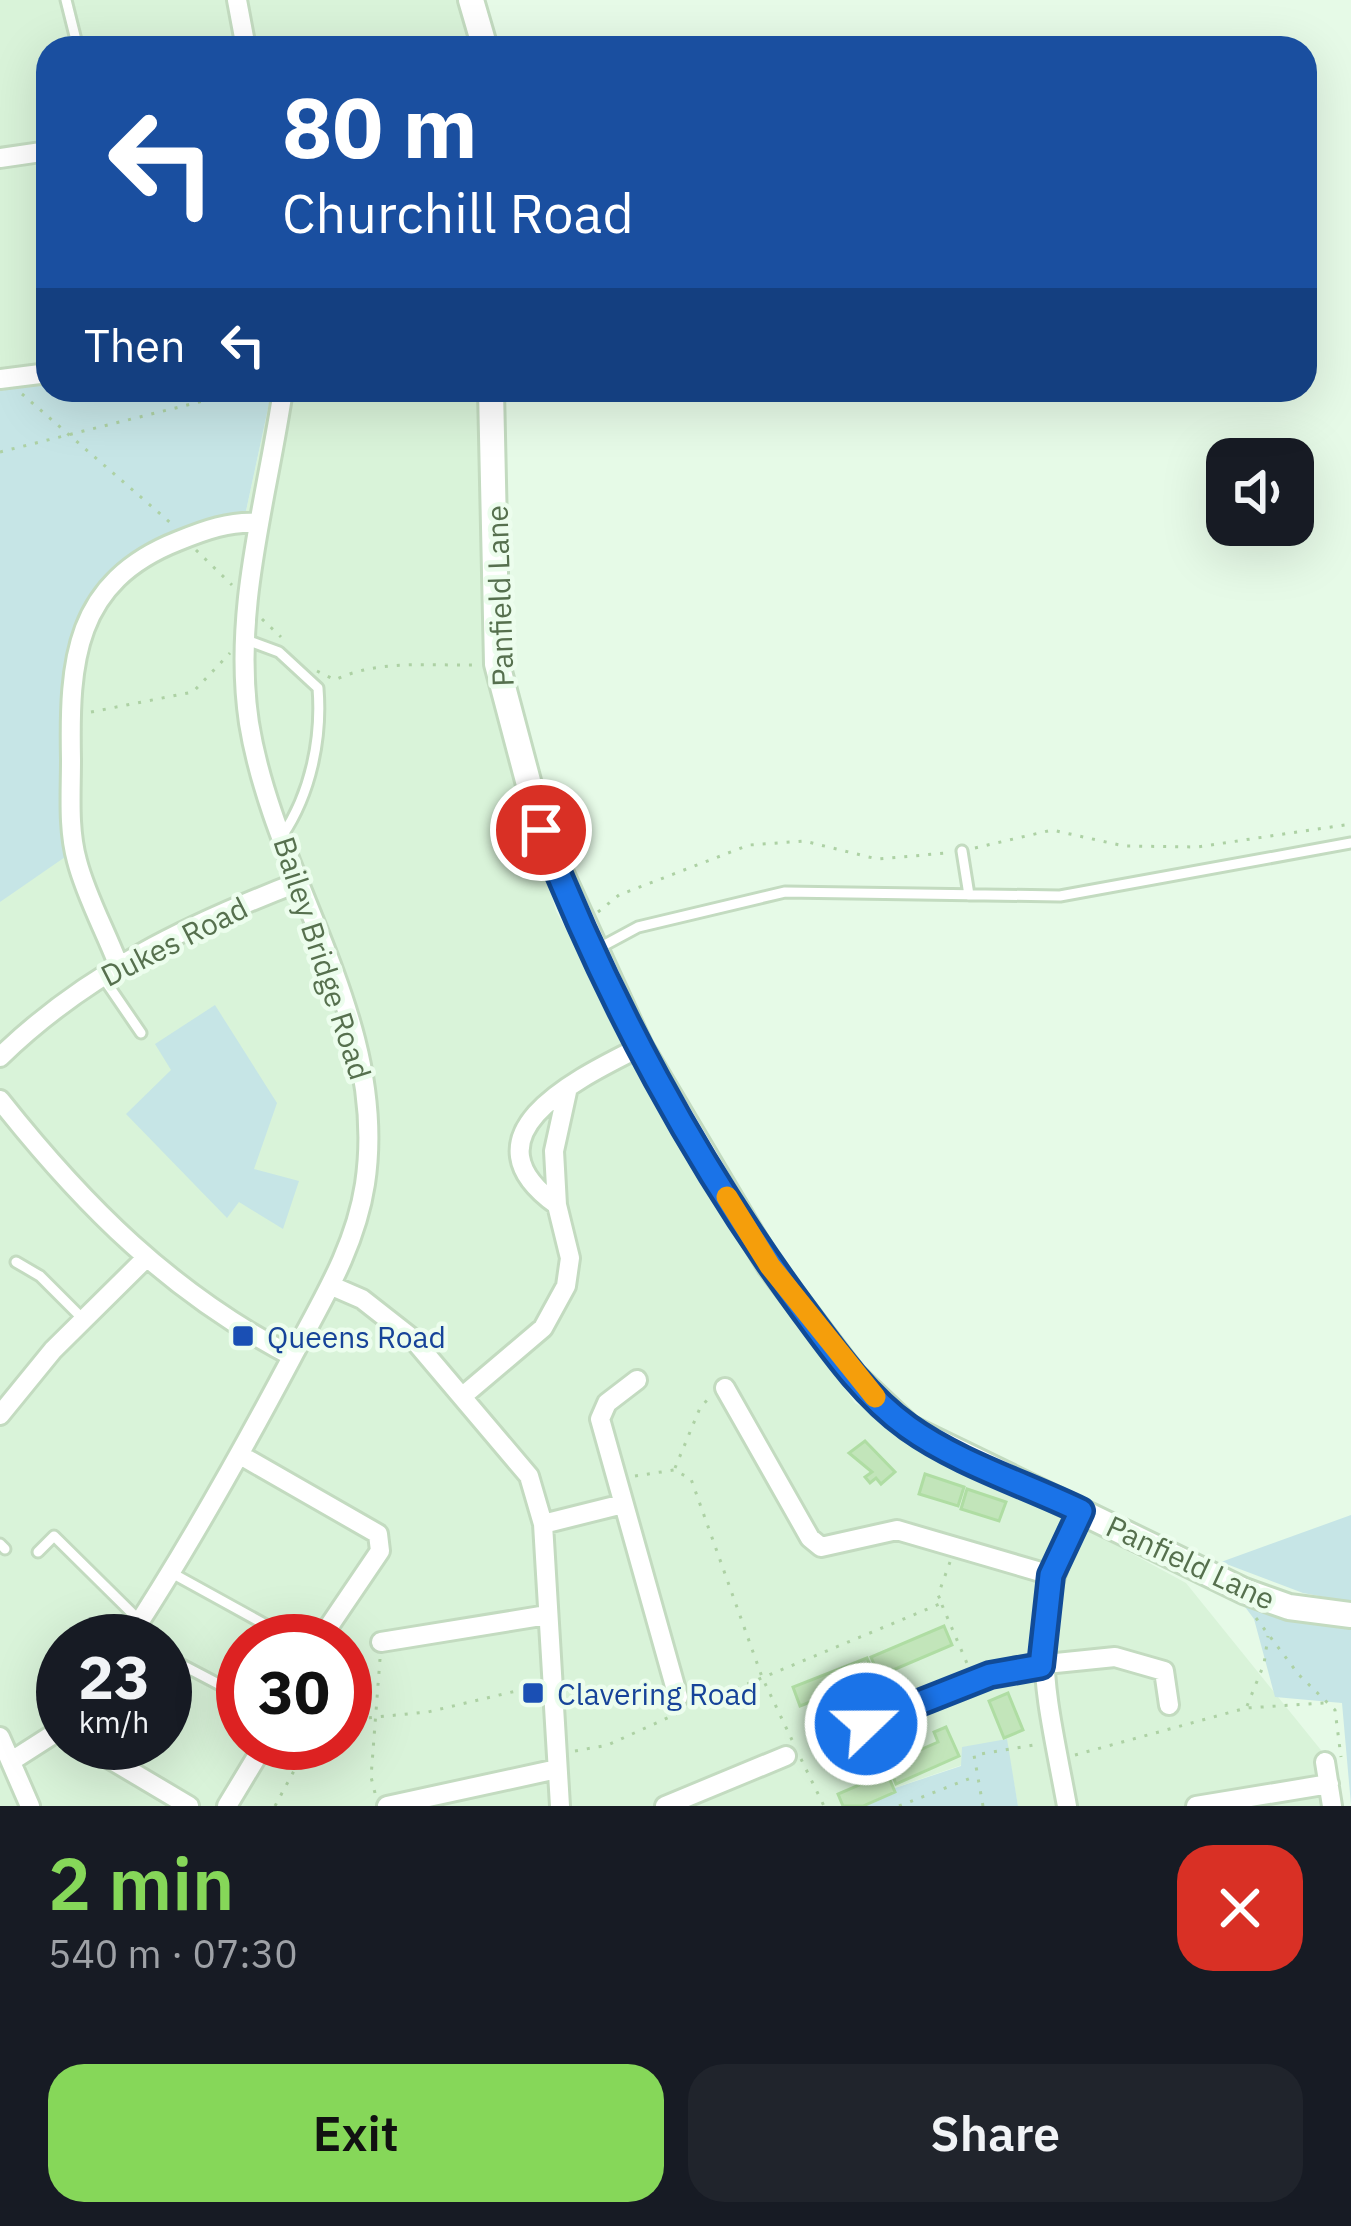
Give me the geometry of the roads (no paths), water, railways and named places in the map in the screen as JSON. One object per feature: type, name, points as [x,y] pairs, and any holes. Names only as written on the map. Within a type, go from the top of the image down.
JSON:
[{"type":"street","points":[[237,0],[244,36]]},
{"type":"street","points":[[471,0],[482,36]]},
{"type":"street","points":[[0,158],[36,153]]},
{"type":"street","points":[[0,379],[36,374]]},
{"type":"street","name":"Bailey Bridge Road","points":[[145,1614],[242,1456],[332,1286],[365,1186],[368,1089],[357,1042],[282,836],[249,724],[244,639],[258,523],[281,402]]},
{"type":"street","name":"Panfield Lane","points":[[491,402],[501,693],[541,830],[640,1048],[770,1266],[854,1376],[909,1428],[1244,1591],[1288,1607],[1351,1615]]},
{"type":"street","points":[[110,970],[77,861],[69,717],[74,655],[93,608],[130,564],[200,532],[238,522],[258,523]]},
{"type":"street","name":"Dukes Road","points":[[0,1057],[30,1028],[110,970],[299,882]]},
{"type":"street","points":[[557,1205],[541,1194],[526,1170],[523,1138],[537,1107],[640,1048]]},
{"type":"street","points":[[464,1396],[542,1328],[560,1301],[570,1258],[557,1205],[554,1150],[568,1087]]},
{"type":"street","points":[[0,1100],[81,1198],[144,1260],[230,1324],[292,1356]]},
{"type":"street","points":[[0,1415],[83,1319],[144,1260]]},
{"type":"street","points":[[332,1286],[362,1299],[413,1339],[530,1476],[543,1524],[560,1806]]},
{"type":"street","points":[[637,1380],[608,1402],[600,1419],[678,1697]]},
{"type":"street","points":[[725,1388],[810,1538],[821,1547],[887,1529],[1051,1575]]},
{"type":"street","points":[[242,1456],[378,1534],[380,1551],[337,1614]]},
{"type":"street","points":[[543,1524],[623,1504]]},
{"type":"street","points":[[1067,1806],[1041,1666],[1051,1575],[1081,1511]]},
{"type":"street","points":[[381,1642],[547,1615]]},
{"type":"street","points":[[823,1741],[974,1681],[1115,1657],[1164,1671],[1169,1705]]},
{"type":"street","points":[[0,1737],[30,1806]]},
{"type":"street","points":[[13,1760],[36,1746]]},
{"type":"street","points":[[665,1806],[787,1756]]},
{"type":"street","points":[[383,1806],[468,1799],[556,1762]]},
{"type":"street","points":[[1331,1806],[1333,1765]]},
{"type":"street","points":[[128,1770],[189,1806]]},
{"type":"street","points":[[227,1806],[249,1770]]},
{"type":"street","points":[[1196,1806],[1329,1784]]},
{"type":"lane","points":[[66,0],[75,36]]},
{"type":"lane","points":[[244,639],[280,652],[318,688],[321,728],[296,816],[282,836]]},
{"type":"lane","points":[[594,951],[638,927],[785,892],[1060,896],[1351,843]]},
{"type":"lane","points":[[962,851],[969,895]]},
{"type":"lane","points":[[110,970],[141,1034]]},
{"type":"lane","points":[[16,1262],[40,1276],[83,1319]]},
{"type":"lane","name":"Bailey Bridge Road","points":[[38,1552],[54,1536],[116,1614]]},
{"type":"lane","points":[[170,1572],[246,1614]]},
{"type":"place","name":"Queens Road","points":[[243,1336]]},
{"type":"place","name":"Clavering Road","points":[[533,1693]]}]
